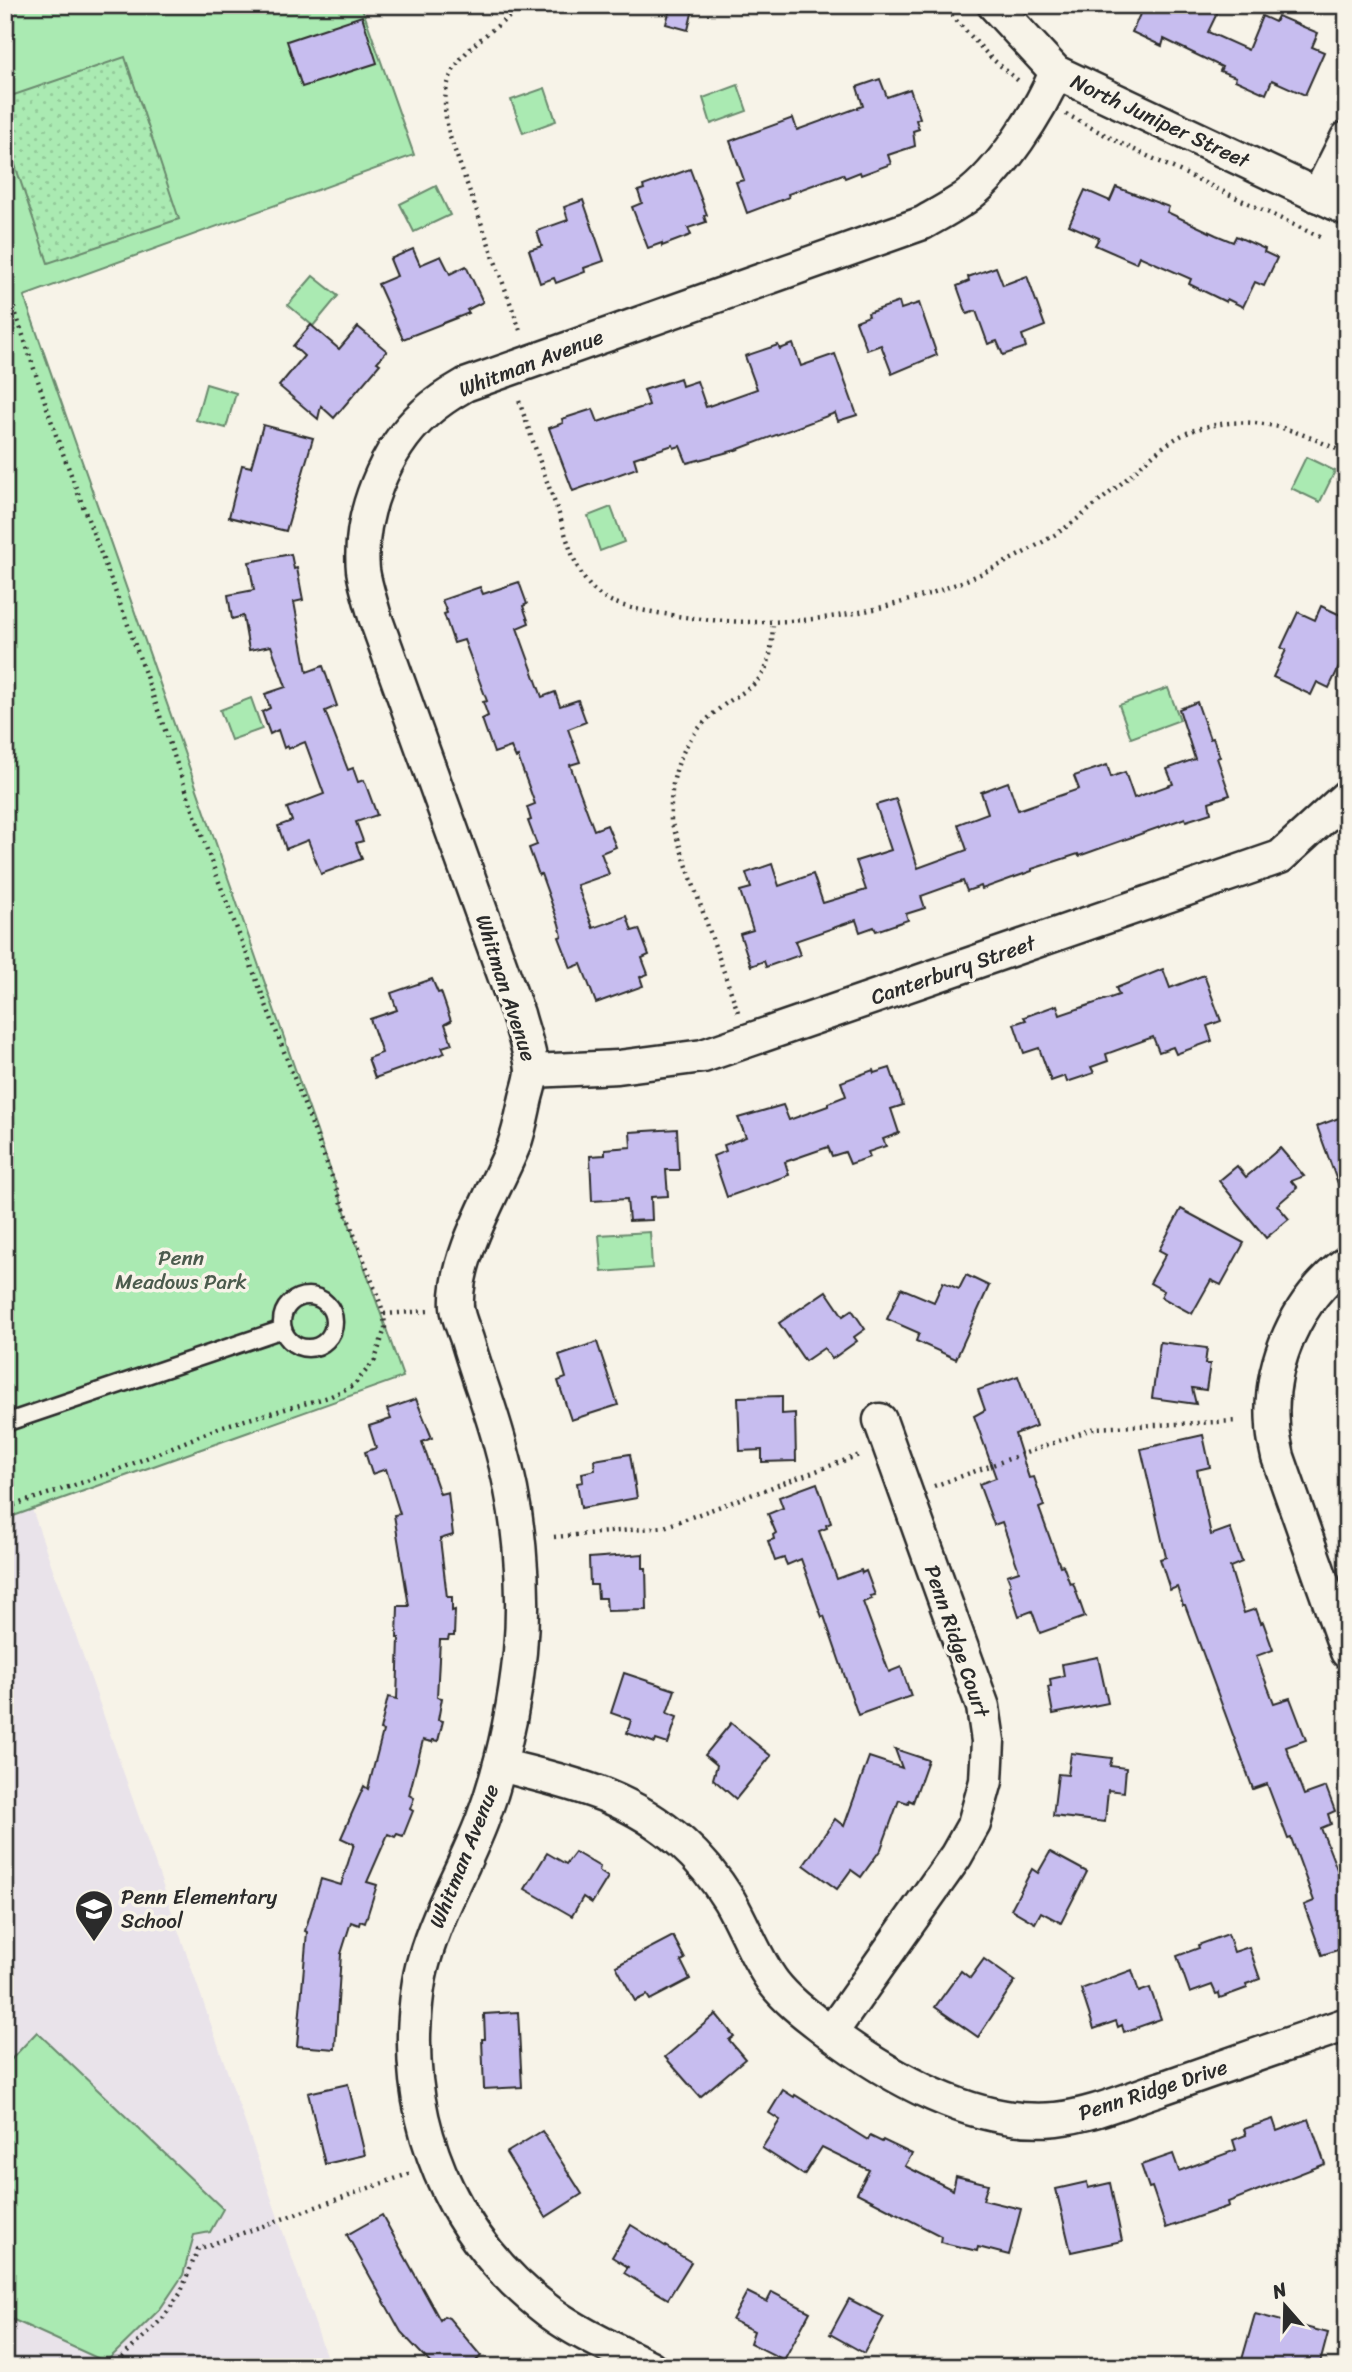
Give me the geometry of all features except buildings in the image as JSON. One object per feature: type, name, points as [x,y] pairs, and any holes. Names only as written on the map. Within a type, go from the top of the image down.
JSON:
[{"type":"street","name":"North Juniper Street","points":[[994,5],[1056,72],[1347,209]]},
{"type":"street","name":"Whitman Avenue","points":[[650,2367],[553,2314],[514,2282],[485,2250],[457,2209],[435,2164],[421,2116],[414,2067],[415,2009],[423,1964],[437,1919],[481,1822],[500,1765],[510,1723],[520,1652],[522,1598],[512,1490],[500,1443],[457,1308],[463,1264],[488,1201],[516,1142],[532,1071],[518,1014],[375,617],[363,571],[364,525],[372,495],[403,436],[425,412],[465,384],[923,223],[967,197],[989,176],[1045,100],[1056,72]]},
{"type":"street","points":[[1318,196],[1347,138]]},
{"type":"street","name":"Canterbury Street","points":[[532,1071],[618,1067],[703,1056],[1280,857],[1347,796]]},
{"type":"street","points":[[1347,1262],[1320,1287],[1298,1317],[1282,1351],[1274,1388],[1273,1425],[1278,1457],[1347,1652]]},
{"type":"street","name":"Penn Ridge Court","points":[[831,2033],[956,1856],[974,1824],[986,1781],[988,1741],[983,1707],[884,1432]]},
{"type":"street","name":"Penn Ridge Drive","points":[[500,1765],[595,1790],[616,1798],[648,1817],[699,1859],[728,1899],[773,1982],[803,2011],[856,2052],[948,2101],[999,2116],[1032,2121],[1085,2114],[1347,2024]]},
{"type":"lane","points":[[5,1423],[283,1329]]},
{"type":"path","points":[[520,330],[450,137],[444,113],[445,94],[456,64],[524,5]]},
{"type":"path","points":[[5,282],[55,435],[128,625],[211,861],[384,1314],[385,1328],[374,1360],[354,1385],[328,1397],[223,1426],[108,1474],[5,1508]]},
{"type":"path","points":[[519,401],[575,561],[596,592],[612,601],[642,610],[701,620],[773,623],[861,614],[950,588],[985,573],[1058,532],[1124,480],[1155,451],[1177,437],[1202,427],[1250,422],[1274,424],[1347,454]]},
{"type":"path","points":[[738,1013],[671,821],[670,797],[674,774],[692,735],[707,718],[750,688],[763,673],[771,652],[773,623]]},
{"type":"path","points":[[384,1314],[432,1311]]},
{"type":"path","points":[[906,1494],[1095,1428],[1237,1421]]},
{"type":"path","points":[[554,1537],[663,1527],[847,1461],[884,1432]]},
{"type":"path","points":[[112,2367],[163,2318],[180,2294],[198,2249],[435,2164]]},
{"type":"shaded area","name":"Penn Elementary School","points":[[32,1509],[330,2367],[5,2367],[5,1519]]},
{"type":"green space","name":"Penn Meadows Park","points":[[5,5],[361,5],[414,155],[24,296],[403,1377],[5,1519]]},
{"type":"green space","points":[[125,57],[179,219],[48,263],[5,135],[5,98]]},
{"type":"green space","points":[[738,85],[747,111],[711,124],[703,98]]},
{"type":"green space","points":[[545,88],[556,121],[523,133],[511,100]]},
{"type":"green space","points":[[436,186],[450,215],[414,232],[400,204]]},
{"type":"green space","points":[[313,276],[338,296],[313,326],[288,305]]},
{"type":"green space","points":[[206,384],[236,393],[226,428],[196,420]]},
{"type":"green space","points":[[1306,457],[1335,471],[1320,502],[1291,488]]},
{"type":"green space","points":[[611,507],[624,542],[600,551],[588,516]]},
{"type":"green space","points":[[1168,688],[1180,720],[1131,738],[1119,705]]},
{"type":"green space","points":[[251,698],[262,729],[231,740],[220,710]]},
{"type":"green space","points":[[650,1232],[652,1268],[602,1272],[599,1235]]},
{"type":"green space","points":[[37,2032],[223,2209],[210,2232],[194,2235],[183,2275],[160,2309],[106,2362],[5,2316],[5,2066]]},
{"type":"place","name":"Penn Elementary School","points":[[94,1943]]}]
